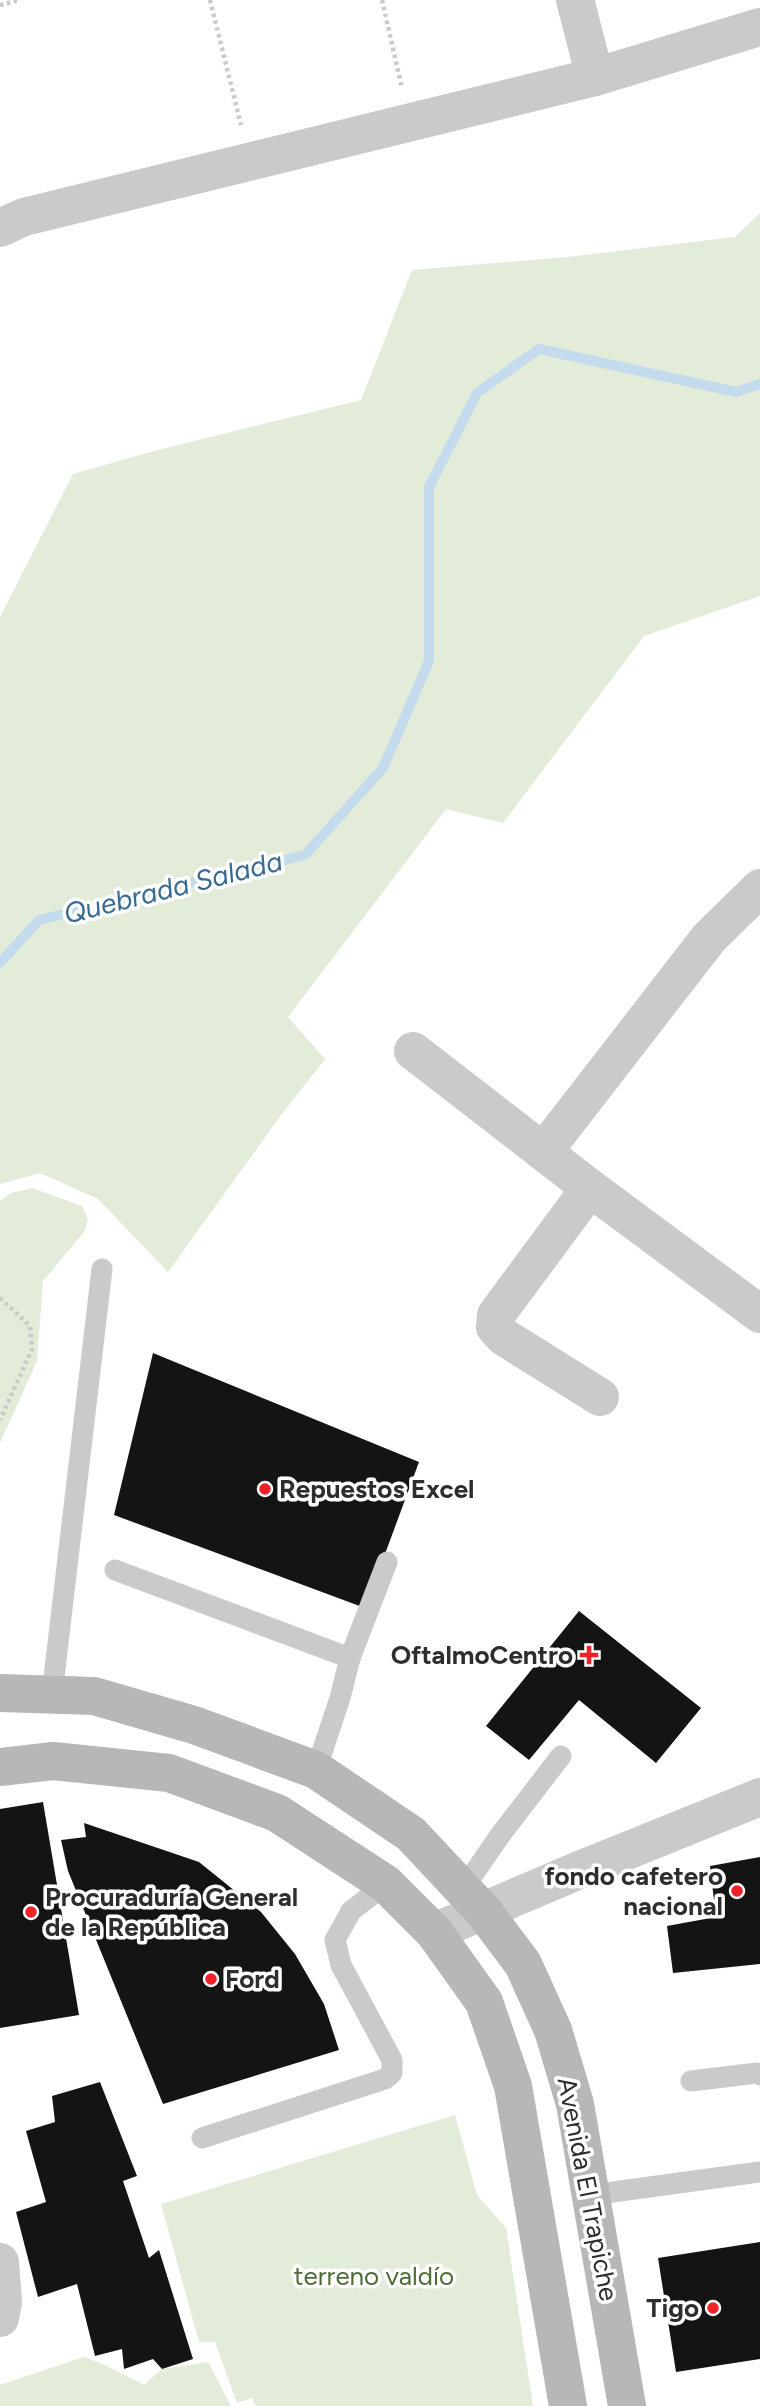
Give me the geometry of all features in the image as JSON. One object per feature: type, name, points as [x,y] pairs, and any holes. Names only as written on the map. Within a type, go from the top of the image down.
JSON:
[{"type":"main road","name":"Avenida El Trapiche","points":[[0,1693],[94,1696],[194,1725],[316,1770],[411,1834],[474,1900],[523,1964],[553,2030],[575,2104],[628,2406]]},
{"type":"main road","name":"Avenida El Trapiche","points":[[0,1767],[53,1761],[169,1773],[277,1813],[386,1884],[434,1933],[484,2002],[513,2086],[568,2406]]},
{"type":"street","points":[[575,0],[594,77]]},
{"type":"street","points":[[0,228],[24,217],[594,77],[760,27]]},
{"type":"street","points":[[544,1150],[709,938],[760,888]]},
{"type":"street","points":[[413,1051],[590,1188],[760,1314]]},
{"type":"street","points":[[590,1188],[496,1315],[495,1327],[504,1337],[600,1397]]},
{"type":"street","points":[[434,1933],[474,1900],[577,1871],[760,1797]]},
{"type":"street","points":[[0,2262],[3,2302],[0,2318]]},
{"type":"lane","points":[[52,1694],[102,1269]]},
{"type":"lane","points":[[316,1770],[350,1658],[387,1562]]},
{"type":"lane","points":[[115,1570],[350,1658]]},
{"type":"lane","points":[[474,1900],[501,1833],[561,1756]]},
{"type":"lane","points":[[202,2138],[385,2079],[391,2073],[392,2060],[341,1965],[335,1940],[351,1911],[386,1884]]},
{"type":"lane","points":[[691,2081],[757,2073],[760,2075]]},
{"type":"lane","points":[[591,2195],[760,2172]]},
{"type":"path","points":[[0,5],[19,0]]},
{"type":"path","points":[[210,0],[250,162]]},
{"type":"path","points":[[382,0],[411,123]]},
{"type":"path","points":[[0,1298],[30,1326],[32,1349],[0,1420]]},
{"type":"green space","points":[[760,213],[760,596],[644,636],[503,823],[446,809],[288,1017],[325,1059],[281,1115],[168,1272],[98,1199],[40,1173],[0,1184],[0,617],[73,474],[154,451],[361,400],[412,270],[568,257],[735,237]]},
{"type":"green space","points":[[32,1188],[82,1206],[88,1219],[84,1232],[43,1281],[37,1361],[0,1443],[0,1201],[11,1193]]},
{"type":"green space","name":"terreno valdío","points":[[455,2115],[477,2195],[506,2228],[533,2406],[256,2406],[252,2398],[237,2403],[215,2342],[199,2342],[161,2204]]},
{"type":"green space","points":[[84,2357],[144,2385],[162,2369],[208,2362],[231,2406],[0,2406],[0,2385]]},
{"type":"building","name":"Repuestos Excel","points":[[153,1353],[419,1462],[365,1608],[114,1515]]},
{"type":"building","name":"OftalmoCentro","points":[[579,1611],[701,1708],[656,1763],[579,1700],[529,1760],[486,1726]]},
{"type":"building","name":"Procuraduría General de la República","points":[[43,1802],[79,2015],[0,2028],[0,1809]]},
{"type":"building","name":"Ford","points":[[84,1823],[199,1862],[261,1912],[295,1954],[324,2004],[339,2050],[163,2104],[68,1871],[61,1840],[86,1837]]},
{"type":"building","name":"fondo cafetero nacional","points":[[760,1857],[760,1964],[673,1973],[667,1926],[716,1917],[710,1866]]},
{"type":"building","points":[[100,2082],[137,2176],[123,2181],[149,2258],[159,2250],[193,2359],[162,2369],[153,2359],[124,2369],[122,2349],[95,2356],[77,2284],[38,2297],[16,2212],[46,2202],[26,2131],[55,2122],[52,2096]]},
{"type":"building","name":"Tigo","points":[[760,2242],[760,2359],[676,2372],[658,2258]]},
{"type":"waterway","name":"Quebrada Salada","points":[[0,963],[39,920],[305,855],[383,768],[429,661],[429,487],[477,393],[539,349],[736,392],[760,384]]},
{"type":"place","name":"Repuestos Excel","points":[[265,1489]]},
{"type":"place","name":"OftalmoCentro","points":[[589,1655]]},
{"type":"place","name":"fondo cafetero nacional","points":[[737,1891]]},
{"type":"place","name":"Procuraduría General de la República","points":[[31,1912]]},
{"type":"place","name":"Ford","points":[[211,1979]]},
{"type":"place","name":"Tigo","points":[[713,2308]]}]
